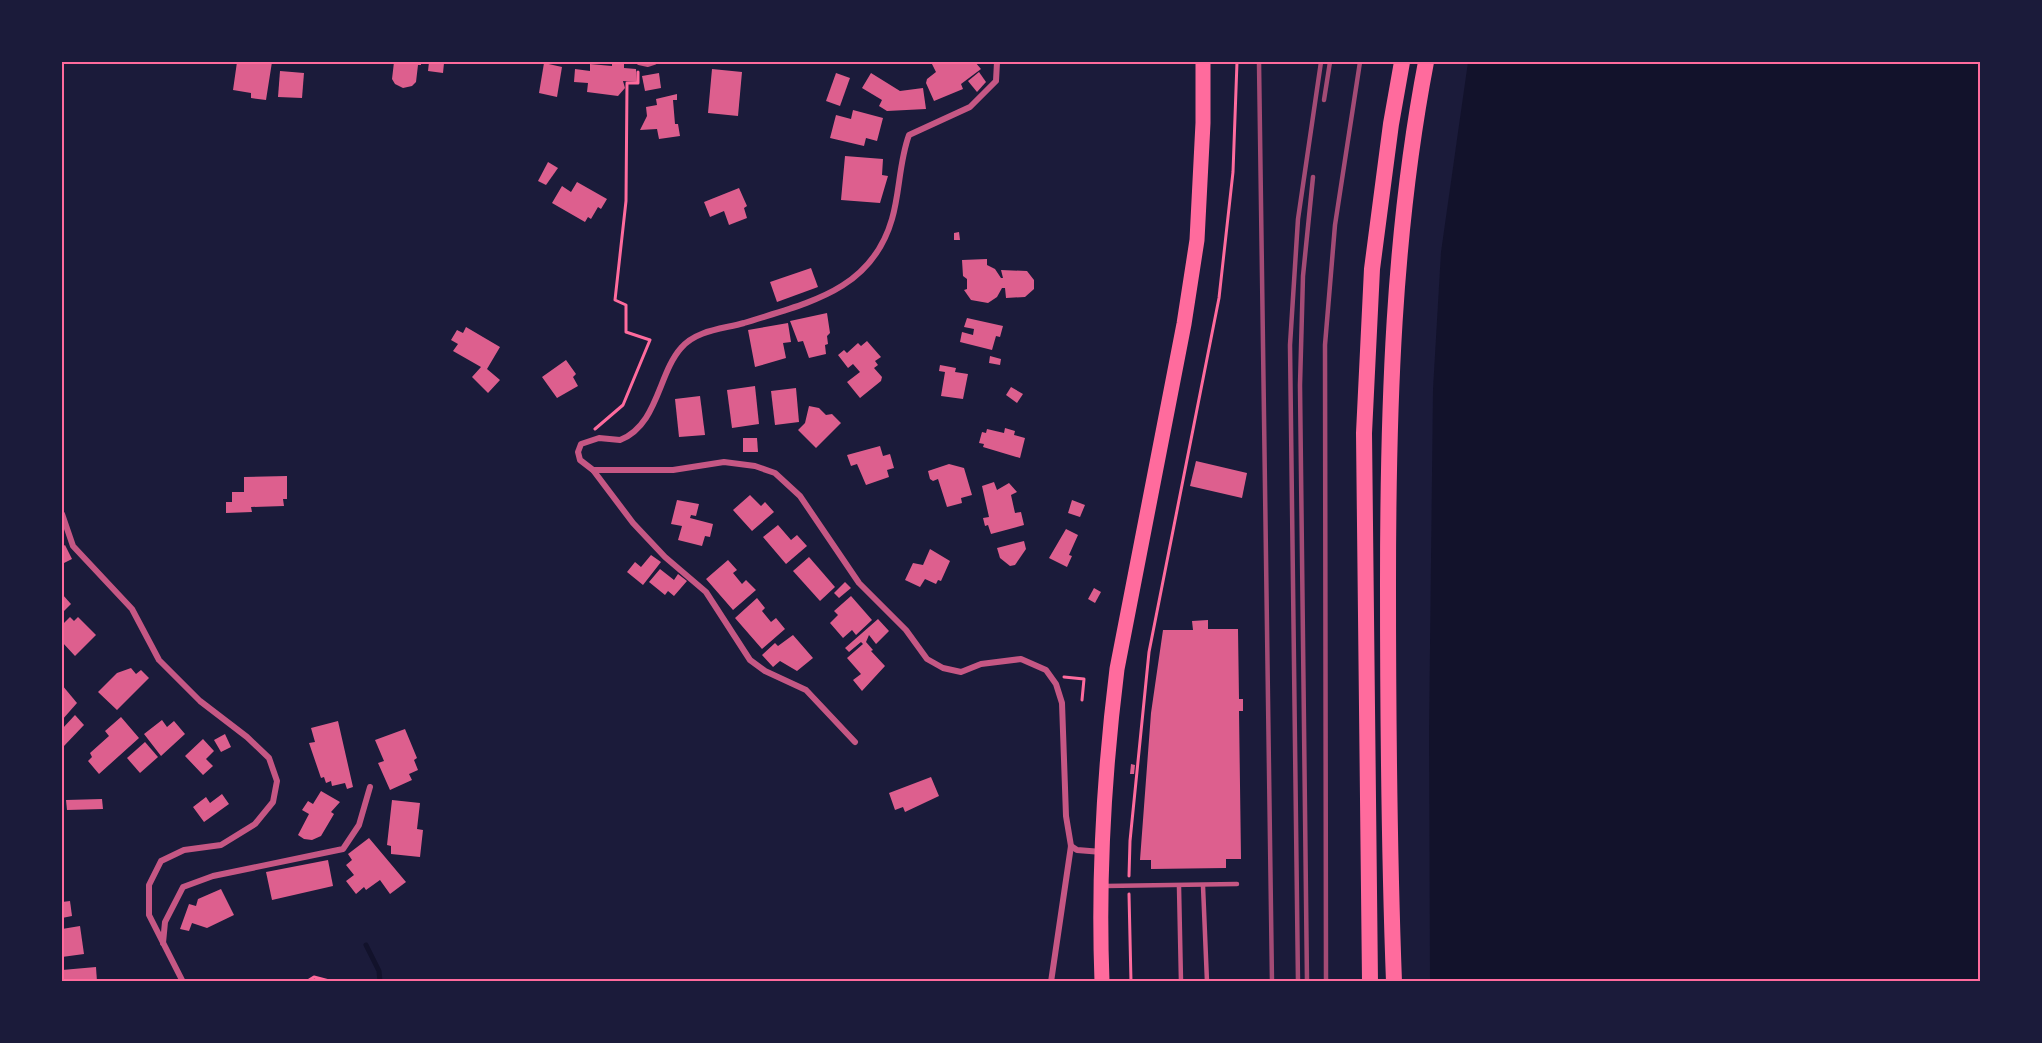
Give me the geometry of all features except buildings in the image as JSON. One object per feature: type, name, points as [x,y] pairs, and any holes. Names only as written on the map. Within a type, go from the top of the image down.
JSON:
[{"type":"highway","points":[[1370,981],[1364,433],[1372,269],[1391,124],[1402,62]]},
{"type":"highway","points":[[1394,981],[1388,622],[1388,429],[1396,274],[1413,128],[1426,62]]},
{"type":"main road","points":[[1102,981],[1101,886],[1108,749],[1117,669],[1197,240],[1203,123],[1203,62]]},
{"type":"main road","points":[[1203,123],[1211,62]]},
{"type":"street","points":[[638,62],[648,64],[654,62]]},
{"type":"street","points":[[855,742],[806,690],[765,671],[750,660],[706,592],[665,557],[633,523],[593,470],[580,460],[578,452],[581,444],[588,440],[620,440],[641,426],[680,348],[692,338],[798,308],[831,294],[858,276],[876,252],[892,220],[903,151],[909,135],[970,107],[996,81],[997,62]]},
{"type":"street","points":[[593,470],[673,470],[724,462],[755,466],[775,473],[800,496],[859,583],[906,630],[927,658],[944,668],[961,672],[981,664],[1021,659],[1046,670],[1056,684],[1062,703],[1066,816],[1071,846],[1051,981]]},
{"type":"street","points":[[62,514],[73,546],[132,609],[159,660],[200,701],[247,737],[269,758],[277,781],[273,802],[255,824],[221,845],[184,850],[161,861],[149,885],[149,915],[183,981]]},
{"type":"street","points":[[163,944],[165,922],[183,887],[213,876],[343,849],[359,825],[370,787]]},
{"type":"street","points":[[1071,846],[1077,850],[1102,852]]},
{"type":"lane","points":[[1101,886],[1179,887],[1237,884]]},
{"type":"lane","points":[[1203,886],[1207,981]]},
{"type":"lane","points":[[1179,887],[1181,981]]},
{"type":"path","points":[[588,440],[597,426],[623,405],[650,340],[626,332],[626,305],[615,300],[626,201],[627,83],[638,83],[638,62]]},
{"type":"path","points":[[1131,981],[1130,841],[1149,652],[1217,310],[1233,172],[1237,62]]},
{"type":"path","points":[[1062,676],[1084,679],[1082,700]]},
{"type":"path","points":[[306,981],[314,976],[333,981]]},
{"type":"shaded area","points":[[1468,62],[1980,62],[1980,981],[1430,981],[1429,733],[1433,389],[1441,252]]},
{"type":"waterway","points":[[366,945],[379,971],[380,982]]},
{"type":"railway","points":[[1259,62],[1272,982]]},
{"type":"railway","points":[[1298,982],[1290,345],[1298,219],[1321,62]]},
{"type":"railway","points":[[1324,100],[1330,62]]},
{"type":"railway","points":[[1326,982],[1325,345],[1335,225],[1360,62]]},
{"type":"railway","points":[[1307,982],[1300,385],[1303,276],[1313,177]]}]
